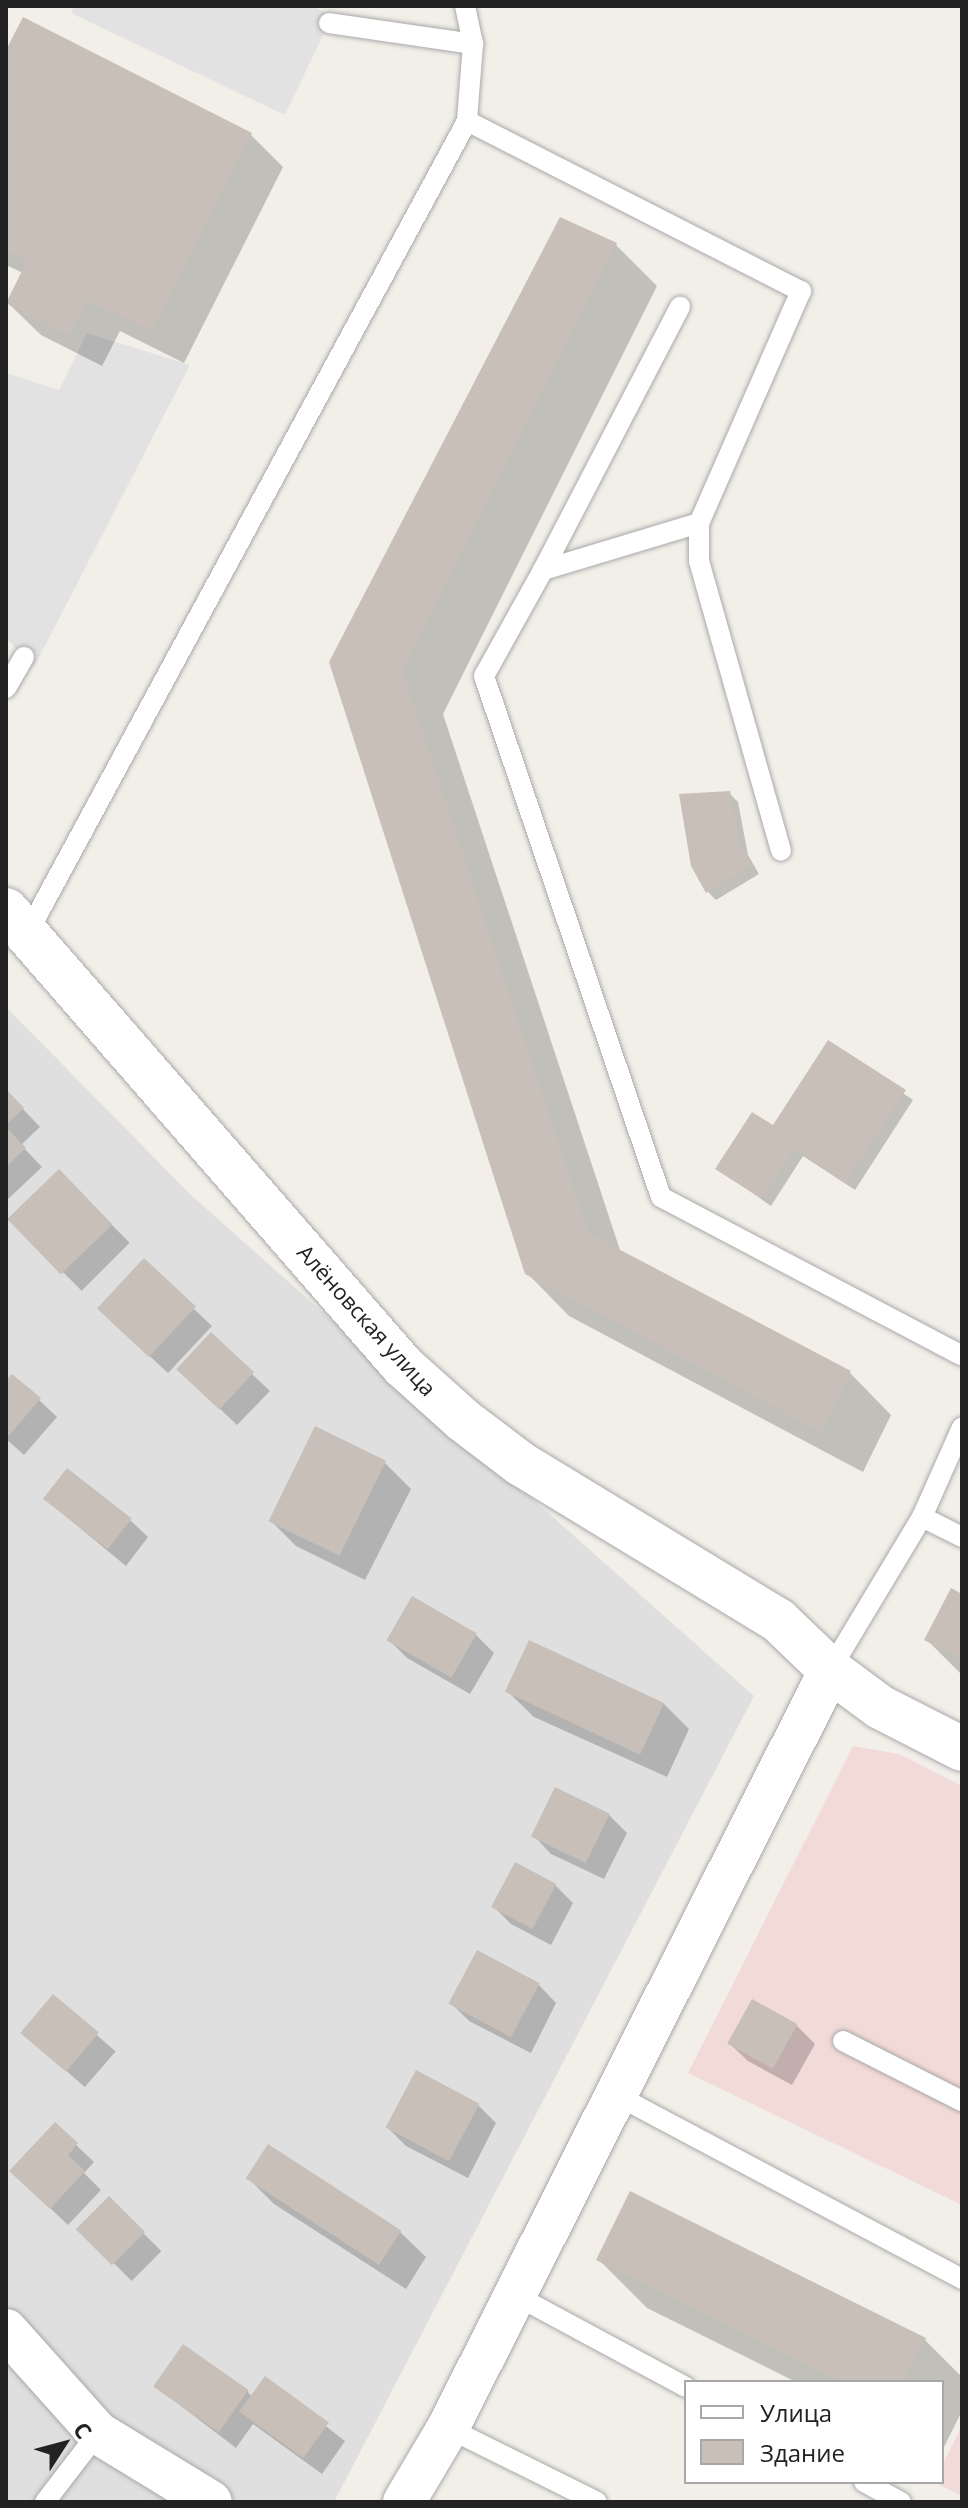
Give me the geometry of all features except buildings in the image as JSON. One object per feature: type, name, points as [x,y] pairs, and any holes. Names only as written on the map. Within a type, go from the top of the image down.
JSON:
[{"type":"street","name":"Алёновская улица","points":[[17,921],[403,1366],[521,1464],[778,1620],[830,1670],[880,1707],[962,1749]]},
{"type":"street","points":[[404,2502],[448,2428],[830,1670]]},
{"type":"street","points":[[6,2330],[98,2433],[211,2502]]},
{"type":"lane","points":[[17,921],[467,121],[473,44],[465,6]]},
{"type":"lane","points":[[329,23],[473,44]]},
{"type":"lane","points":[[467,121],[801,291],[699,523],[699,561],[781,851]]},
{"type":"lane","points":[[680,307],[484,676],[661,1197],[962,1356]]},
{"type":"lane","points":[[543,570],[699,523]]},
{"type":"lane","points":[[6,688],[24,657]]},
{"type":"lane","points":[[830,1670],[922,1517],[962,1427]]},
{"type":"lane","points":[[922,1517],[962,1537]]},
{"type":"lane","points":[[843,2041],[962,2101]]},
{"type":"lane","points":[[616,2095],[962,2279]]},
{"type":"lane","points":[[515,2295],[684,2386]]},
{"type":"lane","points":[[448,2428],[597,2502]]},
{"type":"lane","points":[[45,2502],[98,2433]]},
{"type":"lane","points":[[868,2484],[901,2502]]},
{"type":"shaded area","points":[[74,6],[312,6],[332,16],[285,115],[71,13]]},
{"type":"shaded area","points":[[87,333],[190,365],[34,667],[6,638],[6,373],[59,390]]},
{"type":"shaded area","points":[[6,1007],[191,1195],[754,1696],[334,2502],[6,2502]]},
{"type":"shaded area","points":[[853,1746],[899,1754],[962,1786],[962,2205],[688,2073]]},
{"type":"shaded area","points":[[962,2426],[962,2496],[938,2484],[944,2484],[944,2461]]}]
